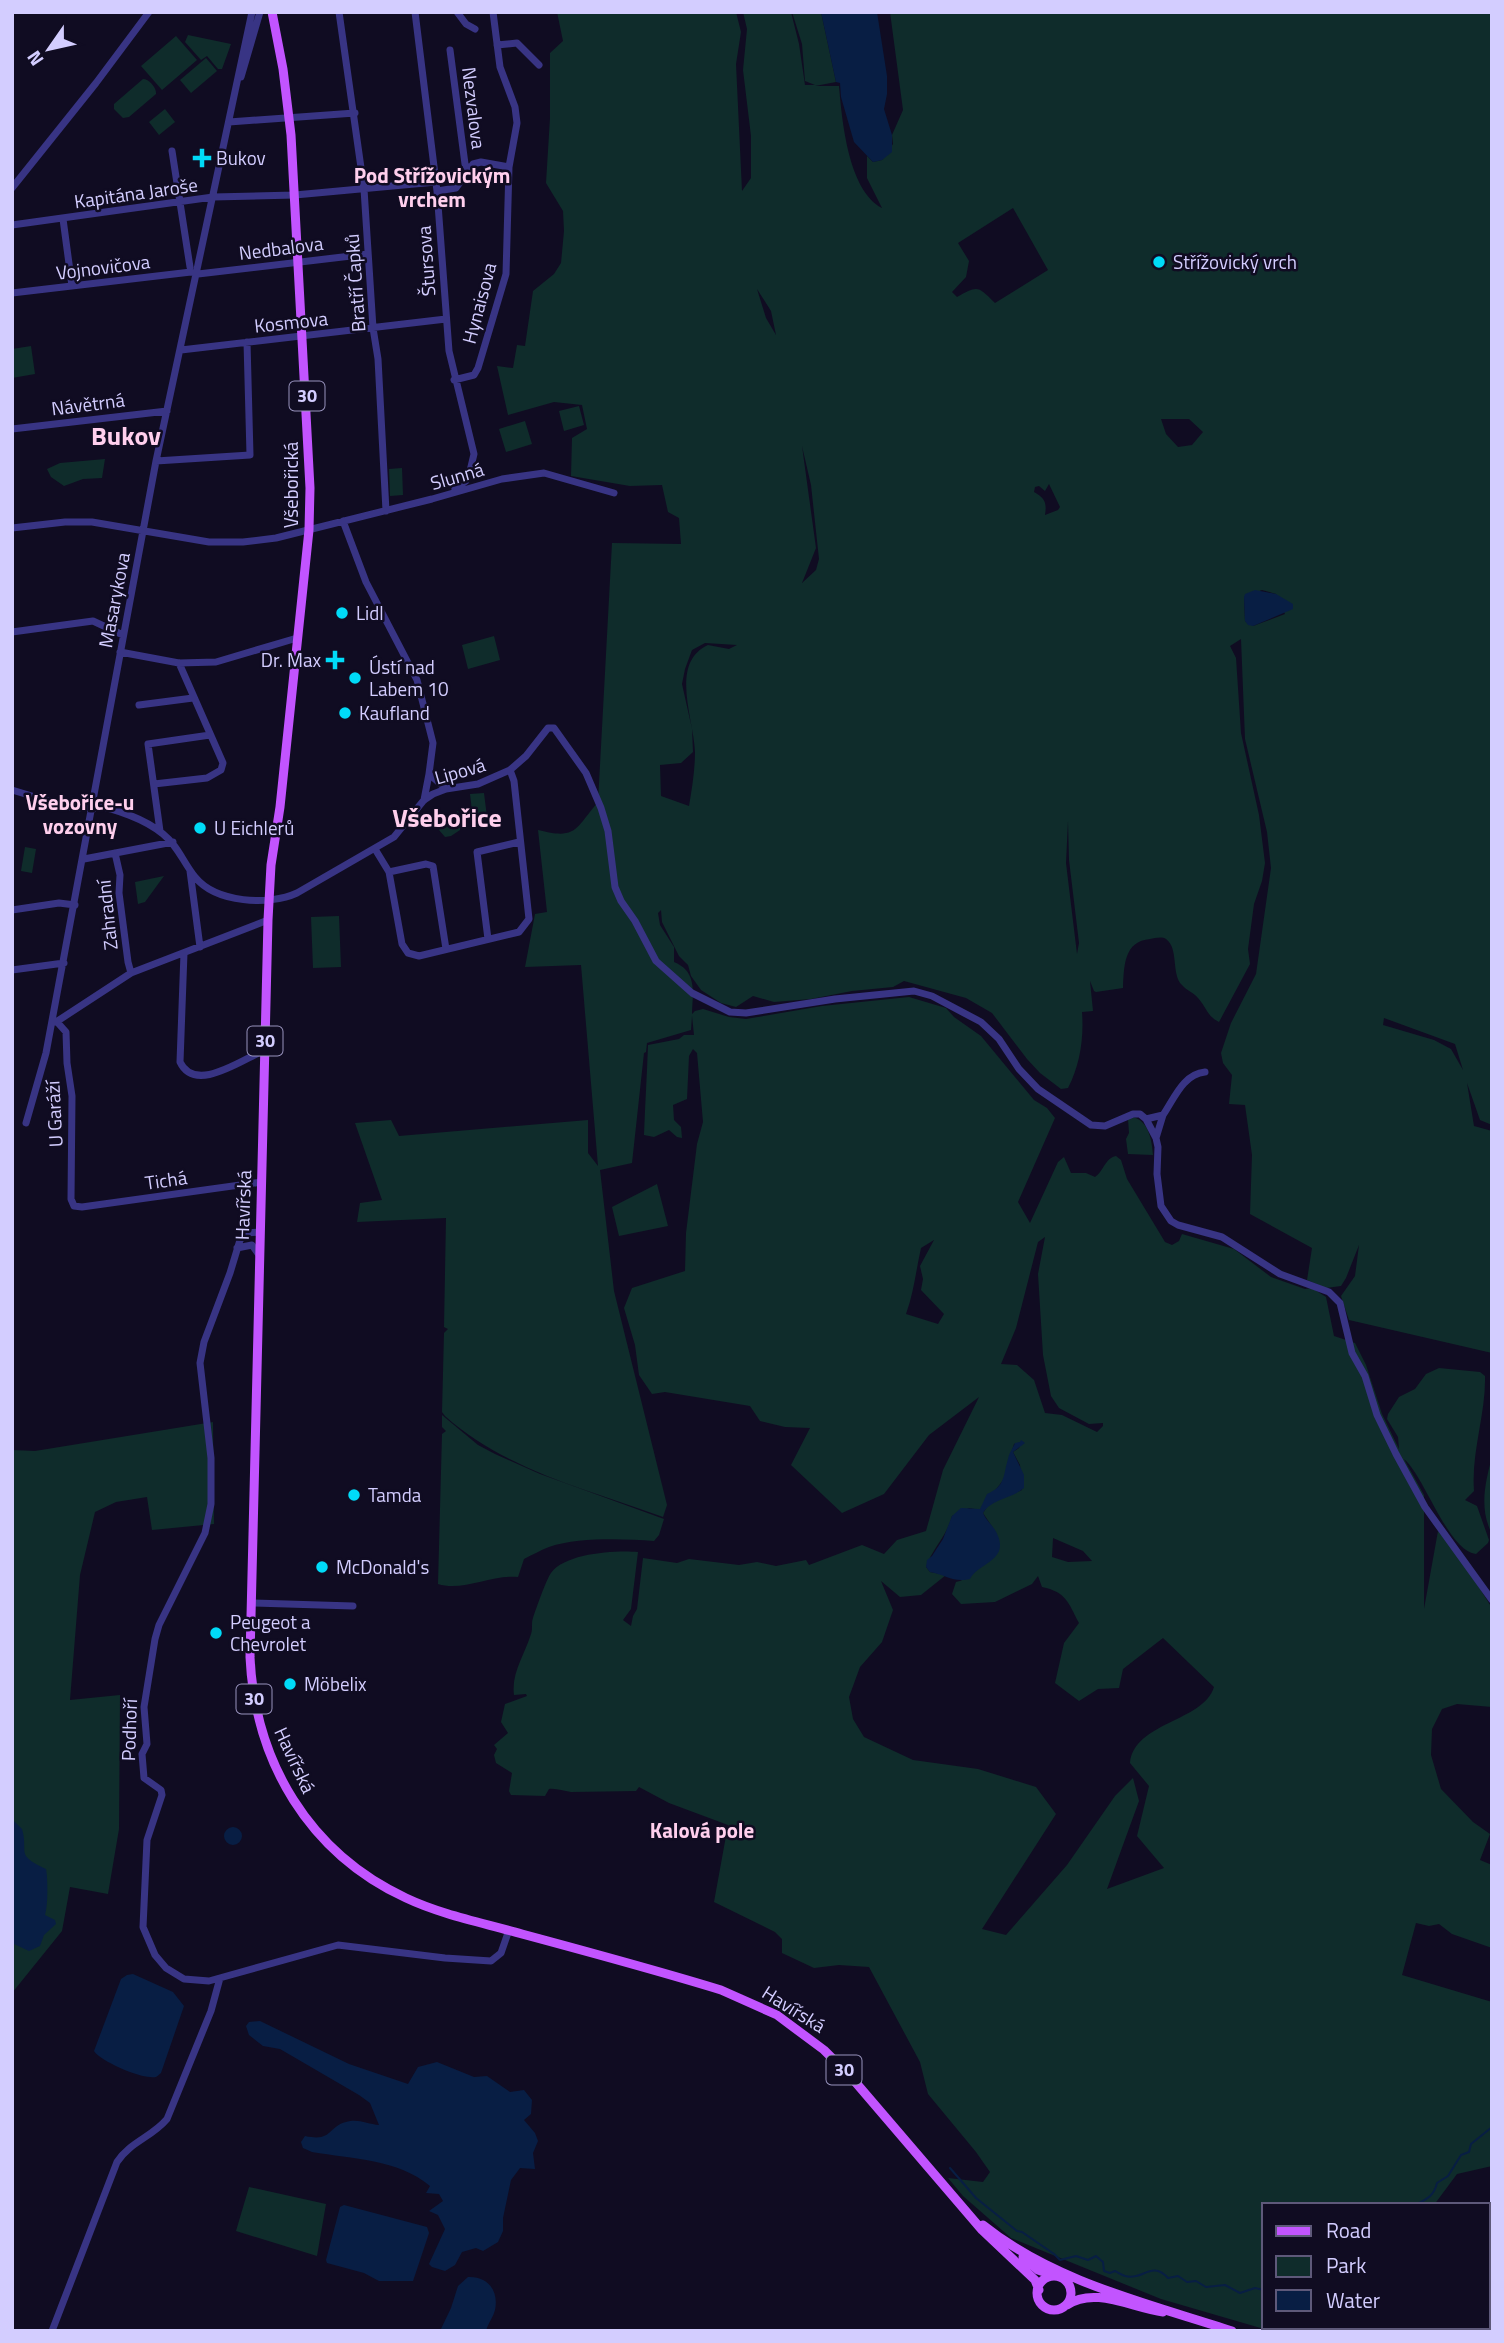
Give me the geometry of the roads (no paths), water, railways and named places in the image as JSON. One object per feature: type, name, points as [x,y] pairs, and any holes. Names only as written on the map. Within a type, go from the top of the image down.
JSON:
[{"type":"main road","name":"Všebořická","points":[[269,900],[309,530],[309,434],[290,119],[276,28],[270,12]]},
{"type":"main road","name":"Havířská","points":[[269,900],[251,1674],[259,1724],[277,1770],[305,1817],[342,1856],[382,1885],[418,1903],[721,1990],[754,2003],[786,2021],[814,2041],[842,2067],[990,2239],[1033,2278],[1041,2302],[1049,2309],[1059,2310],[1078,2299],[1093,2297],[1147,2310],[1184,2315]]},
{"type":"main road","name":"Havířská","points":[[954,2197],[1035,2268],[1076,2285],[1101,2287]]},
{"type":"main road","name":"Havířská","points":[[1009,2244],[1055,2270],[1232,2331]]},
{"type":"main road","points":[[1039,2290],[1042,2280],[1055,2275]]},
{"type":"main road","points":[[1066,2280],[1070,2291],[1067,2305]]},
{"type":"street","points":[[12,188],[149,12]]},
{"type":"street","name":"Masarykova","points":[[26,1123],[55,1022],[156,461],[252,12]]},
{"type":"street","name":"Masarykova","points":[[237,84],[260,12]]},
{"type":"street","name":"Bratří Čapků","points":[[338,12],[355,113],[364,189],[373,328],[378,359],[386,511]]},
{"type":"street","name":"Štursova","points":[[415,12],[438,191],[446,320],[454,380],[474,454],[472,469],[466,481],[447,494]]},
{"type":"street","points":[[457,12],[466,24],[475,29]]},
{"type":"street","name":"Hynaisova","points":[[454,380],[474,375],[478,368],[506,274],[509,167],[517,115],[500,67],[493,12]]},
{"type":"street","points":[[497,45],[517,43],[539,65]]},
{"type":"street","name":"Nezvalova","points":[[450,50],[467,169]]},
{"type":"street","points":[[229,122],[355,113]]},
{"type":"street","points":[[173,151],[190,267]]},
{"type":"street","name":"Nezvalova","points":[[438,191],[456,188],[473,164],[481,162],[509,167]]},
{"type":"street","name":"Kapitána Jaroše","points":[[12,225],[214,197],[295,195],[436,182]]},
{"type":"street","name":"Kapitána Jaroše","points":[[62,219],[72,286]]},
{"type":"street","name":"Nedbalova","points":[[198,274],[368,254]]},
{"type":"street","name":"Vojnovičova","points":[[12,293],[191,272],[198,274]]},
{"type":"street","name":"Kosmova","points":[[181,350],[446,320]]},
{"type":"street","points":[[156,461],[166,463],[250,455],[247,342]]},
{"type":"street","name":"Návětrná","points":[[12,429],[167,411]]},
{"type":"street","name":"Slunná","points":[[12,528],[92,522],[209,542],[276,538],[502,479],[544,473],[614,493]]},
{"type":"street","points":[[343,521],[363,577],[417,680],[433,743],[424,800]]},
{"type":"street","points":[[12,632],[93,621],[123,635]]},
{"type":"street","points":[[120,652],[178,663],[216,662],[297,638]]},
{"type":"street","points":[[154,784],[214,776],[223,763],[178,663]]},
{"type":"street","points":[[139,705],[193,698]]},
{"type":"street","name":"Lipová","points":[[269,900],[297,893],[394,837],[424,800],[446,789],[478,785],[510,770],[526,756],[548,728],[556,729],[586,773],[601,808],[608,831],[615,887],[621,901],[656,961],[692,993],[730,1012],[746,1013],[835,999],[914,991],[932,996],[981,1022],[999,1039],[1038,1089],[1091,1125],[1105,1126],[1133,1114],[1140,1114],[1146,1119]]},
{"type":"street","points":[[160,831],[148,744],[210,735]]},
{"type":"street","points":[[375,849],[389,872],[404,949],[408,953],[419,956],[519,932],[529,919],[514,781],[510,770]]},
{"type":"street","points":[[429,774],[446,789]]},
{"type":"street","points":[[12,790],[68,807],[93,807],[125,815],[160,831],[173,842],[205,886],[240,899],[269,900]]},
{"type":"street","name":"Zahradní","points":[[84,859],[173,842]]},
{"type":"street","points":[[488,939],[477,852],[519,842]]},
{"type":"street","name":"Zahradní","points":[[115,853],[131,973]]},
{"type":"street","points":[[389,872],[426,864],[433,866],[446,949]]},
{"type":"street","points":[[189,867],[200,947]]},
{"type":"street","points":[[12,910],[60,903],[75,905]]},
{"type":"street","points":[[55,1022],[131,973],[268,920]]},
{"type":"street","points":[[184,953],[180,1062],[183,1070],[192,1076],[206,1076],[265,1050]]},
{"type":"street","points":[[12,970],[64,963]]},
{"type":"street","name":"U Garáží","points":[[55,1022],[66,1032],[72,1097],[71,1199],[74,1206]]},
{"type":"street","points":[[1205,1072],[1194,1073],[1188,1079],[1163,1115],[1156,1138],[1161,1206],[1171,1221],[1178,1225],[1222,1237],[1280,1274],[1329,1292],[1340,1303],[1352,1353],[1396,1454],[1425,1507],[1492,1600]]},
{"type":"street","points":[[1156,1138],[1146,1119],[1163,1115]]},
{"type":"street","name":"Tichá","points":[[74,1206],[262,1182]]},
{"type":"street","points":[[237,1248],[247,1233],[260,1232]]},
{"type":"street","points":[[237,1248],[252,1245],[259,1256]]},
{"type":"street","name":"Podhoří","points":[[237,1248],[204,1342],[200,1363],[211,1458],[210,1518],[159,1625],[144,1707],[147,1744],[142,1754],[144,1778],[161,1790],[162,1795],[147,1840],[144,1927],[155,1955],[166,1968],[184,1979],[209,1981],[338,1945],[491,1961],[501,1953],[509,1930]]},
{"type":"street","points":[[251,1603],[353,1606]]},
{"type":"street","points":[[52,2331],[117,2162],[131,2145],[158,2129],[167,2119],[211,2011],[220,1978]]},
{"type":"water","points":[[821,12],[877,12],[887,76],[884,109],[892,135],[892,152],[882,160],[873,162],[854,142],[841,97],[840,83],[836,82]]},
{"type":"water","points":[[1255,590],[1276,594],[1293,604],[1293,609],[1253,626],[1248,625],[1245,621],[1244,597]]},
{"type":"water","points":[[1021,1440],[1025,1443],[1013,1452],[1024,1475],[1024,1488],[991,1505],[983,1513],[998,1536],[1000,1544],[996,1556],[970,1579],[955,1579],[930,1572],[926,1567],[927,1560],[943,1539],[952,1516],[961,1508],[980,1509],[987,1494],[1001,1484],[1010,1453],[1015,1443]]},
{"type":"water","points":[[12,1819],[22,1829],[26,1856],[46,1869],[45,1915],[55,1920],[56,1924],[44,1935],[40,1946],[29,1951],[12,1943]]},
{"type":"water","points":[[233,1827],[239,1830],[242,1836],[239,1842],[233,1845],[227,1842],[224,1836],[227,1830]]},
{"type":"water","points":[[133,1974],[173,1992],[184,2006],[161,2073],[155,2077],[120,2068],[94,2051],[121,1979]]},
{"type":"water","points":[[260,2021],[349,2064],[408,2084],[418,2067],[437,2062],[474,2077],[487,2076],[510,2092],[524,2090],[532,2100],[531,2114],[524,2120],[538,2141],[533,2153],[535,2169],[520,2168],[511,2180],[503,2231],[498,2242],[483,2251],[476,2248],[462,2252],[455,2265],[445,2271],[432,2267],[429,2264],[445,2229],[438,2215],[429,2211],[443,2201],[439,2194],[426,2193],[430,2186],[404,2170],[303,2148],[301,2142],[305,2136],[325,2136],[346,2122],[379,2125],[370,2103],[359,2095],[280,2049],[263,2046],[249,2035],[246,2026],[249,2022]]},
{"type":"water","points":[[344,2205],[427,2227],[429,2233],[413,2281],[379,2281],[364,2273],[327,2263],[340,2207]]},
{"type":"water","points":[[468,2277],[486,2282],[495,2297],[495,2310],[486,2331],[440,2331],[458,2286]]},
{"type":"waterway","points":[[1419,2203],[1432,2194],[1437,2183],[1448,2176],[1461,2155],[1469,2152],[1471,2144],[1492,2127]]},
{"type":"waterway","points":[[950,2168],[976,2198],[1017,2231],[1060,2260],[1076,2256],[1088,2260],[1096,2256],[1103,2262],[1104,2271],[1110,2273],[1115,2271],[1131,2277],[1157,2271],[1168,2278],[1178,2276],[1187,2282],[1196,2281],[1206,2287],[1225,2285],[1240,2293],[1255,2288],[1262,2290]]},
{"type":"place","name":"Bukov","points":[[202,158]]},
{"type":"place","name":"Střížovický vrch","points":[[1159,262]]},
{"type":"place","name":"Lidl","points":[[342,613]]},
{"type":"place","name":"Dr. Max","points":[[335,660]]},
{"type":"place","name":"Ústí nad Labem 10","points":[[355,678]]},
{"type":"place","name":"Kaufland","points":[[345,713]]},
{"type":"place","name":"U Eichlerů","points":[[200,828]]},
{"type":"place","name":"Tamda","points":[[354,1495]]},
{"type":"place","name":"McDonald's","points":[[322,1567]]},
{"type":"place","name":"Peugeot a Chevrolet","points":[[216,1633]]},
{"type":"place","name":"Möbelix","points":[[290,1684]]},
{"type":"district","name":"Pod Střížovickým vrchem","points":[[432,188]]},
{"type":"district","name":"Bukov","points":[[126,436]]},
{"type":"district","name":"Všebořice-u vozovny","points":[[80,815]]},
{"type":"district","name":"Všebořice","points":[[447,818]]},
{"type":"district","name":"Kalová pole","points":[[702,1831]]}]
